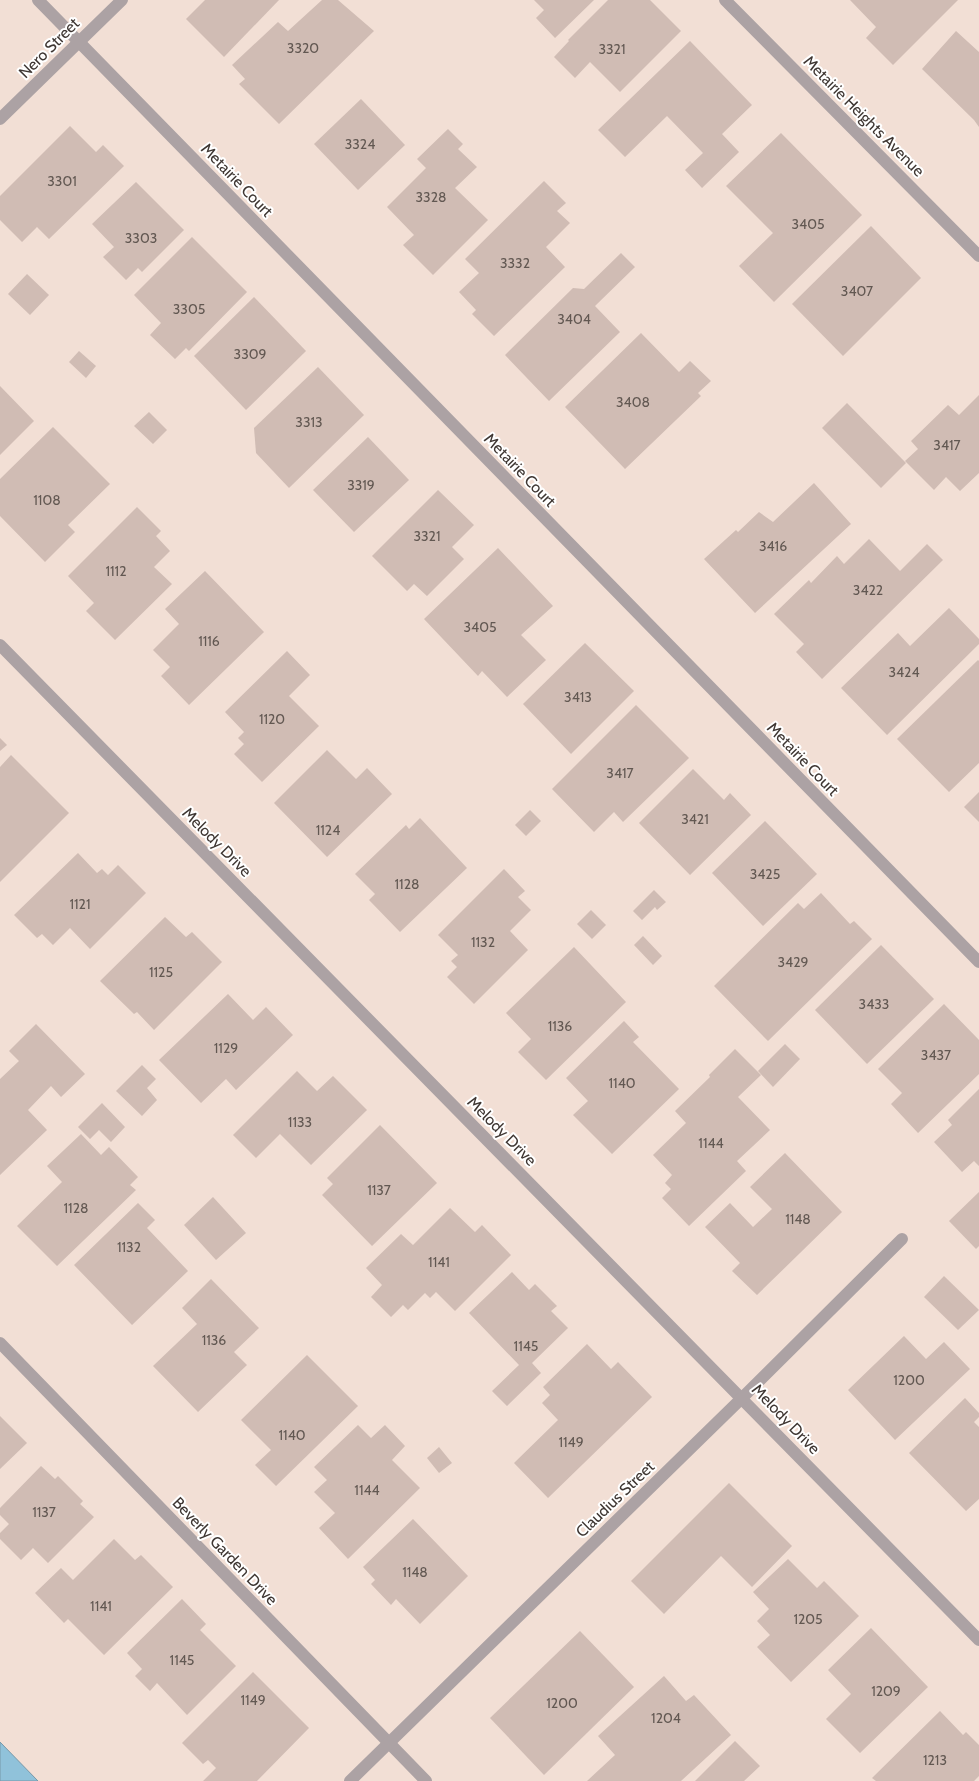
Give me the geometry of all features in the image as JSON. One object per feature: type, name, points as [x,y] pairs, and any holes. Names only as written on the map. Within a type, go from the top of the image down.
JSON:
[{"type":"street","name":"Metairie Court","points":[[38,0],[979,962]]},
{"type":"street","name":"Nero Street","points":[[0,119],[122,0]]},
{"type":"street","name":"Metairie Heights Avenue","points":[[726,0],[979,256]]},
{"type":"street","name":"Melody Drive","points":[[0,645],[979,1640]]},
{"type":"street","name":"Claudius Street","points":[[350,1781],[902,1239]]},
{"type":"street","name":"Beverly Garden Drive","points":[[0,1343],[426,1781]]},
{"type":"water","points":[[0,1742],[38,1781],[0,1781]]},
{"type":"building","points":[[205,0],[279,0],[224,57],[186,19]]},
{"type":"building","points":[[322,0],[338,0],[374,31],[279,124],[239,84],[245,79],[232,65],[278,22],[288,31]]},
{"type":"building","points":[[534,0],[594,0],[555,38],[536,18],[544,10]]},
{"type":"building","points":[[608,0],[650,0],[681,31],[620,92],[590,62],[575,78],[554,57],[568,40]]},
{"type":"building","points":[[850,0],[958,0],[893,65],[866,38],[876,27]]},
{"type":"building","points":[[956,31],[979,52],[979,127],[922,69]]},
{"type":"building","points":[[690,41],[752,105],[722,134],[739,152],[702,188],[685,170],[703,153],[667,116],[625,157],[598,130]]},
{"type":"building","points":[[361,99],[405,145],[358,190],[314,144]]},
{"type":"building","points":[[70,126],[96,152],[103,145],[124,166],[49,239],[37,227],[22,242],[0,220],[0,196]]},
{"type":"building","points":[[448,129],[463,144],[458,149],[477,167],[455,188],[488,220],[433,275],[403,245],[414,235],[387,207],[426,168],[417,159]]},
{"type":"building","points":[[781,133],[862,215],[774,302],[739,266],[773,233],[726,186]]},
{"type":"building","points":[[544,181],[566,203],[557,211],[570,223],[546,247],[565,267],[494,336],[472,314],[476,310],[459,292],[479,273],[465,259]]},
{"type":"building","points":[[136,182],[184,230],[142,272],[138,268],[126,280],[103,257],[114,247],[92,224]]},
{"type":"building","points":[[871,226],[921,278],[843,356],[792,304]]},
{"type":"building","points":[[192,237],[247,292],[189,351],[186,348],[175,359],[150,335],[161,323],[134,295]]},
{"type":"building","points":[[621,253],[635,267],[595,306],[620,332],[549,401],[505,355],[573,288],[584,289]]},
{"type":"building","points":[[27,274],[49,295],[30,315],[8,294]]},
{"type":"building","points":[[254,297],[306,351],[246,410],[194,356]]},
{"type":"building","points":[[641,333],[679,372],[690,361],[711,381],[698,393],[701,396],[625,469],[565,407]]},
{"type":"building","points":[[79,351],[96,366],[86,378],[69,362]]},
{"type":"building","points":[[318,367],[364,415],[289,488],[256,453],[254,428]]},
{"type":"building","points":[[0,386],[34,421],[0,455]]},
{"type":"building","points":[[979,395],[979,473],[960,491],[946,477],[934,490],[905,461],[918,449],[911,441],[948,405],[959,415]]},
{"type":"building","points":[[847,403],[906,463],[881,488],[822,428]]},
{"type":"building","points":[[149,412],[167,430],[153,444],[134,426]]},
{"type":"building","points":[[53,427],[110,484],[68,525],[75,532],[45,562],[0,516],[0,479]]},
{"type":"building","points":[[368,437],[409,480],[354,532],[313,490]]},
{"type":"building","points":[[814,483],[851,524],[755,613],[704,559],[736,530],[738,532],[759,512],[773,522]]},
{"type":"building","points":[[438,490],[474,525],[452,547],[464,559],[427,596],[414,584],[407,591],[372,556]]},
{"type":"building","points":[[137,507],[161,531],[156,536],[170,551],[154,567],[172,584],[115,640],[86,611],[94,603],[68,576]]},
{"type":"building","points":[[869,539],[900,571],[927,544],[943,560],[822,679],[796,652],[804,644],[774,614],[809,580],[811,583],[837,556],[844,564]]},
{"type":"building","points":[[498,548],[553,606],[521,635],[546,660],[507,697],[482,671],[478,676],[424,619]]},
{"type":"building","points":[[205,571],[264,632],[189,705],[161,676],[170,667],[153,650],[179,624],[165,609]]},
{"type":"building","points":[[949,608],[979,639],[979,644],[887,735],[841,688],[898,633],[910,646]]},
{"type":"building","points":[[585,643],[634,691],[571,754],[523,704]]},
{"type":"building","points":[[287,651],[310,675],[289,696],[319,726],[262,782],[234,754],[244,744],[238,738],[244,732],[225,712]]},
{"type":"building","points":[[978,660],[979,763],[949,792],[897,739]]},
{"type":"building","points":[[636,705],[689,758],[623,822],[614,812],[594,832],[552,789]]},
{"type":"building","points":[[0,738],[7,745],[0,751]]},
{"type":"building","points":[[327,750],[356,779],[367,768],[392,794],[327,857],[274,803]]},
{"type":"building","points":[[11,755],[69,813],[0,882],[0,767]]},
{"type":"building","points":[[693,769],[724,800],[730,793],[751,815],[690,875],[639,823]]},
{"type":"building","points":[[979,792],[979,822],[964,807]]},
{"type":"building","points":[[530,810],[541,821],[526,836],[515,825]]},
{"type":"building","points":[[420,818],[467,868],[400,932],[369,900],[375,894],[355,874],[406,825],[409,829]]},
{"type":"building","points":[[765,821],[817,874],[763,926],[712,873]]},
{"type":"building","points":[[78,853],[97,873],[102,869],[108,875],[118,865],[146,893],[90,949],[70,928],[53,945],[42,934],[37,938],[14,915]]},
{"type":"building","points":[[504,869],[525,891],[518,897],[531,910],[510,931],[528,950],[474,1004],[447,977],[457,967],[451,961],[458,955],[438,935]]},
{"type":"building","points":[[654,890],[666,902],[657,910],[655,907],[642,920],[633,911]]},
{"type":"building","points":[[821,893],[850,924],[854,921],[872,939],[768,1041],[714,986],[798,903],[804,909]]},
{"type":"building","points":[[591,910],[606,925],[592,939],[577,924]]},
{"type":"building","points":[[165,917],[186,937],[192,932],[222,962],[154,1030],[137,1012],[134,1014],[100,981]]},
{"type":"building","points":[[643,936],[662,956],[653,965],[634,945]]},
{"type":"building","points":[[881,945],[934,999],[867,1064],[815,1010]]},
{"type":"building","points":[[574,947],[626,1002],[546,1080],[518,1052],[531,1039],[506,1013]]},
{"type":"building","points":[[228,994],[253,1020],[266,1007],[293,1035],[236,1090],[226,1079],[201,1103],[159,1060]]},
{"type":"building","points":[[944,1004],[979,1040],[979,1074],[918,1133],[891,1104],[902,1093],[878,1069]]},
{"type":"building","points":[[624,1021],[639,1037],[633,1042],[679,1089],[612,1154],[573,1115],[588,1101],[566,1078]]},
{"type":"building","points":[[36,1024],[85,1074],[61,1097],[51,1086],[28,1110],[47,1130],[0,1175],[0,1079],[19,1061],[9,1051]]},
{"type":"building","points":[[785,1044],[800,1059],[773,1087],[758,1071]]},
{"type":"building","points":[[735,1049],[761,1075],[738,1097],[770,1130],[737,1161],[746,1171],[689,1226],[662,1198],[671,1189],[665,1183],[672,1175],[653,1155],[686,1123],[675,1111],[710,1077],[709,1075]]},
{"type":"building","points":[[142,1065],[156,1079],[147,1088],[157,1100],[142,1116],[116,1091]]},
{"type":"building","points":[[297,1071],[317,1091],[333,1076],[367,1110],[311,1165],[280,1134],[256,1158],[233,1135]]},
{"type":"building","points":[[979,1089],[979,1166],[974,1161],[962,1172],[934,1142],[952,1125],[948,1120]]},
{"type":"building","points":[[102,1103],[125,1127],[111,1142],[99,1130],[90,1139],[78,1127]]},
{"type":"building","points":[[380,1125],[437,1183],[372,1246],[322,1195],[333,1184],[327,1178]]},
{"type":"building","points":[[81,1134],[101,1155],[109,1147],[138,1177],[130,1185],[136,1190],[57,1266],[17,1226],[62,1182],[47,1166]]},
{"type":"building","points":[[785,1153],[842,1212],[757,1295],[732,1271],[740,1263],[705,1227],[730,1203],[753,1227],[772,1209],[750,1187]]},
{"type":"building","points":[[979,1192],[979,1246],[976,1249],[949,1221]]},
{"type":"building","points":[[213,1197],[246,1233],[216,1260],[184,1225]]},
{"type":"building","points":[[138,1203],[155,1220],[147,1228],[188,1271],[132,1325],[74,1265]]},
{"type":"building","points":[[450,1208],[475,1232],[482,1225],[511,1255],[455,1311],[436,1292],[430,1298],[425,1293],[408,1310],[403,1305],[391,1317],[371,1297],[382,1285],[366,1268],[401,1234],[413,1245]]},
{"type":"building","points":[[512,1272],[529,1290],[535,1284],[557,1306],[551,1311],[568,1328],[532,1363],[541,1373],[507,1406],[492,1391],[519,1365],[469,1313]]},
{"type":"building","points":[[944,1276],[979,1310],[958,1330],[924,1297]]},
{"type":"building","points":[[211,1279],[259,1328],[234,1352],[247,1365],[198,1412],[153,1366],[197,1324],[182,1308]]},
{"type":"building","points":[[904,1336],[926,1359],[944,1342],[970,1369],[895,1440],[848,1390]]},
{"type":"building","points":[[587,1344],[611,1369],[618,1362],[652,1397],[548,1498],[514,1463],[558,1420],[542,1403],[550,1395],[543,1387]]},
{"type":"building","points":[[307,1355],[358,1406],[276,1486],[255,1465],[271,1450],[241,1420]]},
{"type":"building","points":[[965,1398],[979,1413],[979,1417],[974,1422],[979,1427],[979,1499],[966,1511],[909,1453]]},
{"type":"building","points":[[0,1416],[27,1443],[0,1469]]},
{"type":"building","points":[[358,1425],[371,1438],[385,1425],[405,1446],[392,1460],[420,1488],[348,1559],[319,1528],[335,1513],[314,1492],[327,1480],[314,1467]]},
{"type":"building","points":[[439,1447],[452,1463],[439,1473],[427,1458]]},
{"type":"building","points":[[41,1466],[55,1479],[58,1476],[83,1501],[80,1504],[94,1517],[48,1563],[33,1548],[21,1560],[0,1539],[0,1533],[9,1524],[0,1515],[0,1508]]},
{"type":"building","points":[[729,1483],[792,1546],[752,1587],[721,1556],[664,1614],[631,1581]]},
{"type":"building","points":[[413,1519],[468,1576],[420,1624],[396,1599],[391,1605],[371,1584],[375,1580],[363,1567]]},
{"type":"building","points":[[114,1539],[135,1560],[141,1555],[173,1587],[104,1655],[68,1619],[64,1623],[35,1593],[61,1568],[73,1580]]},
{"type":"building","points":[[788,1559],[817,1588],[824,1581],[859,1616],[791,1682],[757,1647],[770,1635],[757,1621],[769,1609],[753,1592]]},
{"type":"building","points":[[182,1599],[206,1624],[200,1630],[236,1666],[187,1715],[157,1683],[150,1691],[135,1676],[142,1669],[127,1653]]},
{"type":"building","points":[[871,1628],[928,1687],[860,1753],[826,1719],[851,1694],[828,1670]]},
{"type":"building","points":[[580,1631],[634,1687],[544,1775],[490,1718]]},
{"type":"building","points":[[253,1672],[309,1728],[257,1781],[203,1781],[216,1768],[208,1760],[203,1764],[182,1743]]},
{"type":"building","points":[[664,1676],[686,1701],[694,1695],[731,1735],[681,1781],[587,1781],[615,1755],[598,1736]]},
{"type":"building","points":[[940,1711],[963,1735],[966,1732],[979,1745],[979,1776],[974,1781],[876,1781],[872,1778]]},
{"type":"building","points":[[735,1741],[760,1766],[744,1781],[695,1781]]}]
